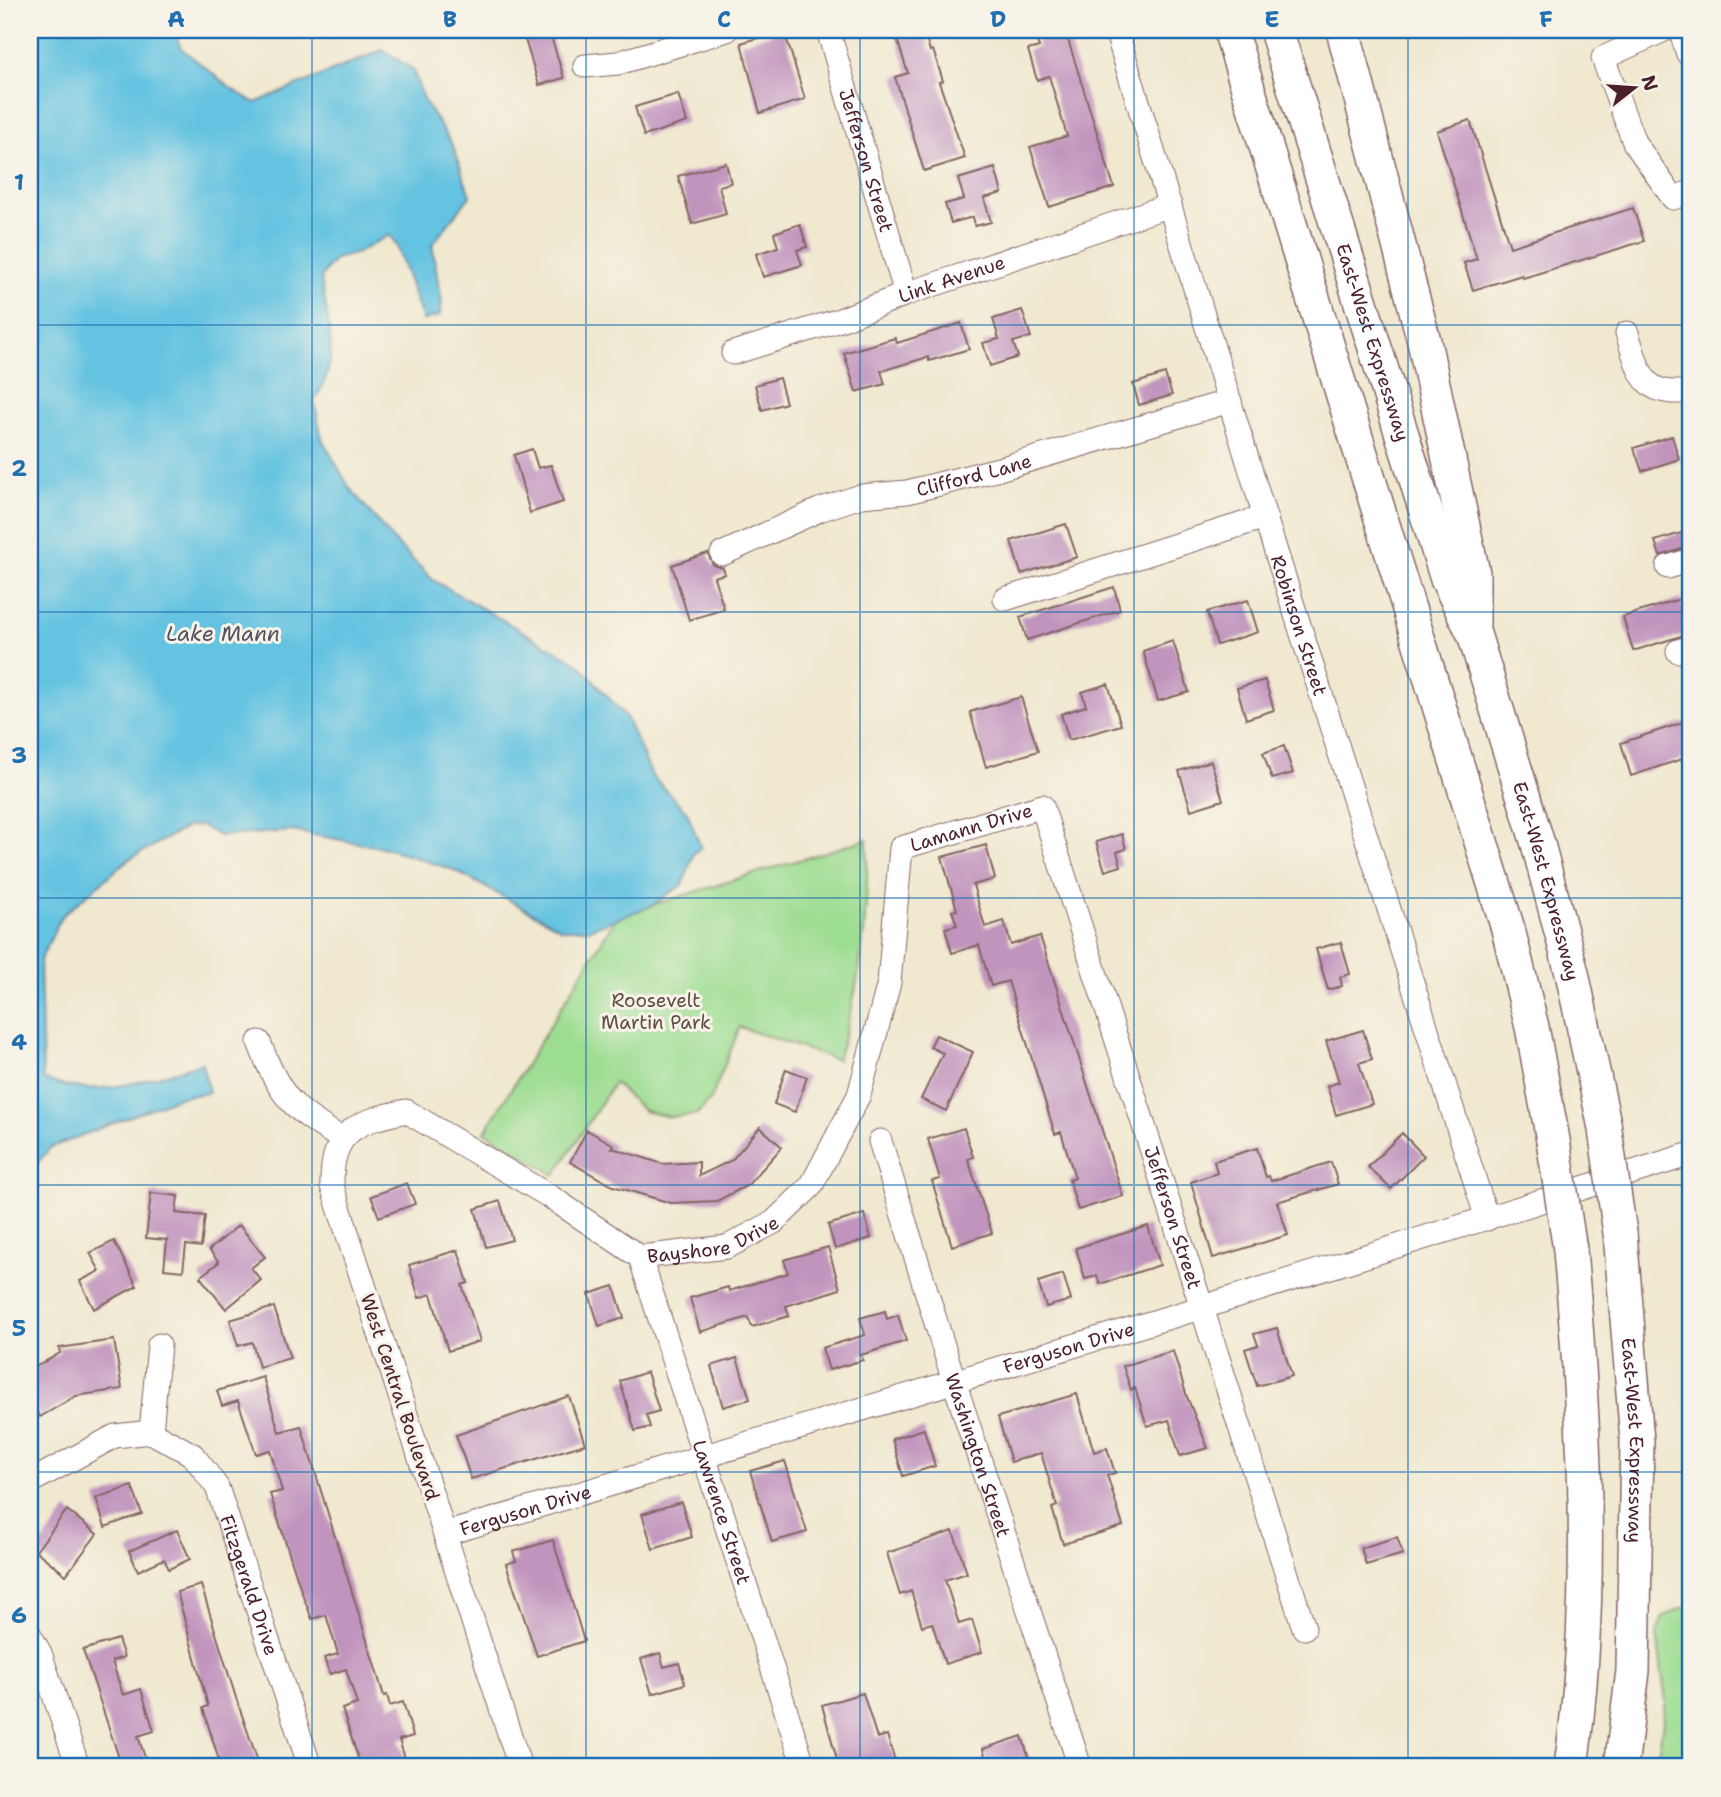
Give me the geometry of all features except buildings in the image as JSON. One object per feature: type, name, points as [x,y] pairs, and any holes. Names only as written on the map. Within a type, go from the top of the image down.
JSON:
[{"type":"highway","points":[[1223,30],[1284,202]]},
{"type":"highway","points":[[1230,30],[1508,929],[1532,1027],[1570,1250],[1586,1495],[1586,1621],[1571,1767]]},
{"type":"highway","name":"East-West Expressway","points":[[1276,30],[1447,579],[1474,634],[1538,844],[1569,960],[1604,1123],[1620,1233],[1637,1441],[1633,1671],[1621,1767]]},
{"type":"highway","points":[[1343,30],[1424,341],[1473,573],[1474,634]]},
{"type":"main road","points":[[1684,30],[1691,52]]},
{"type":"street","points":[[585,66],[618,63],[727,30]]},
{"type":"street","name":"Jefferson Street","points":[[828,30],[906,294]]},
{"type":"street","name":"Robinson Street","points":[[1116,30],[1265,517],[1487,1219]]},
{"type":"street","points":[[1664,30],[1603,58],[1634,142],[1673,198],[1691,192]]},
{"type":"street","name":"Link Avenue","points":[[733,354],[840,320],[906,294],[1170,205]]},
{"type":"street","points":[[1627,333],[1640,372],[1654,390],[1670,394],[1691,391]]},
{"type":"street","name":"Clifford Lane","points":[[722,554],[731,547],[818,510],[860,496],[906,492],[999,470],[1230,401]]},
{"type":"street","points":[[1005,598],[1265,517]]},
{"type":"street","points":[[1668,567],[1691,560]]},
{"type":"street","name":"Jefferson Street","points":[[1042,806],[1304,1628]]},
{"type":"street","name":"Lamann Drive","points":[[901,848],[1042,806]]},
{"type":"street","name":"Bayshore Drive","points":[[342,1139],[370,1119],[406,1111],[549,1196],[640,1257],[727,1247],[774,1222],[811,1186],[859,1095],[889,983],[901,848]]},
{"type":"street","points":[[259,1042],[274,1081],[289,1102],[342,1139]]},
{"type":"street","name":"West Central Boulevard","points":[[342,1139],[331,1160],[332,1186],[520,1767]]},
{"type":"street","name":"Washington Street","points":[[880,1141],[954,1381],[1080,1767]]},
{"type":"street","name":"Ferguson Drive","points":[[444,1534],[1200,1308],[1691,1154]]},
{"type":"street","name":"Lawrence Street","points":[[640,1257],[804,1767]]},
{"type":"street","points":[[30,1482],[115,1436],[151,1432],[159,1345]]},
{"type":"street","name":"Fitzgerald Drive","points":[[151,1432],[193,1455],[217,1487],[310,1767]]},
{"type":"street","points":[[30,1634],[40,1653],[78,1767]]},
{"type":"green space","name":"Roosevelt Martin Park","points":[[867,839],[867,895],[862,951],[852,1006],[837,1060],[740,1027],[711,1099],[697,1114],[670,1117],[644,1111],[614,1083],[555,1175],[485,1132],[617,916]]},
{"type":"green space","points":[[1684,1608],[1691,1612],[1691,1767],[1656,1767],[1666,1703],[1657,1634],[1663,1616]]},
{"type":"water","name":"Lake Mann","points":[[30,30],[174,30],[181,48],[229,87],[255,103],[383,50],[413,70],[423,99],[453,146],[470,196],[432,245],[442,303],[439,316],[423,320],[396,244],[389,235],[357,253],[335,259],[321,277],[331,341],[328,370],[314,401],[322,439],[349,487],[394,541],[433,580],[579,664],[626,717],[652,776],[687,812],[701,848],[694,853],[683,884],[651,906],[589,929],[562,929],[454,870],[386,848],[292,831],[219,836],[200,825],[187,827],[129,859],[62,916],[40,960],[43,1079],[63,1086],[103,1088],[143,1081],[202,1063],[209,1093],[179,1097],[50,1148],[34,1167],[30,1182]]}]
